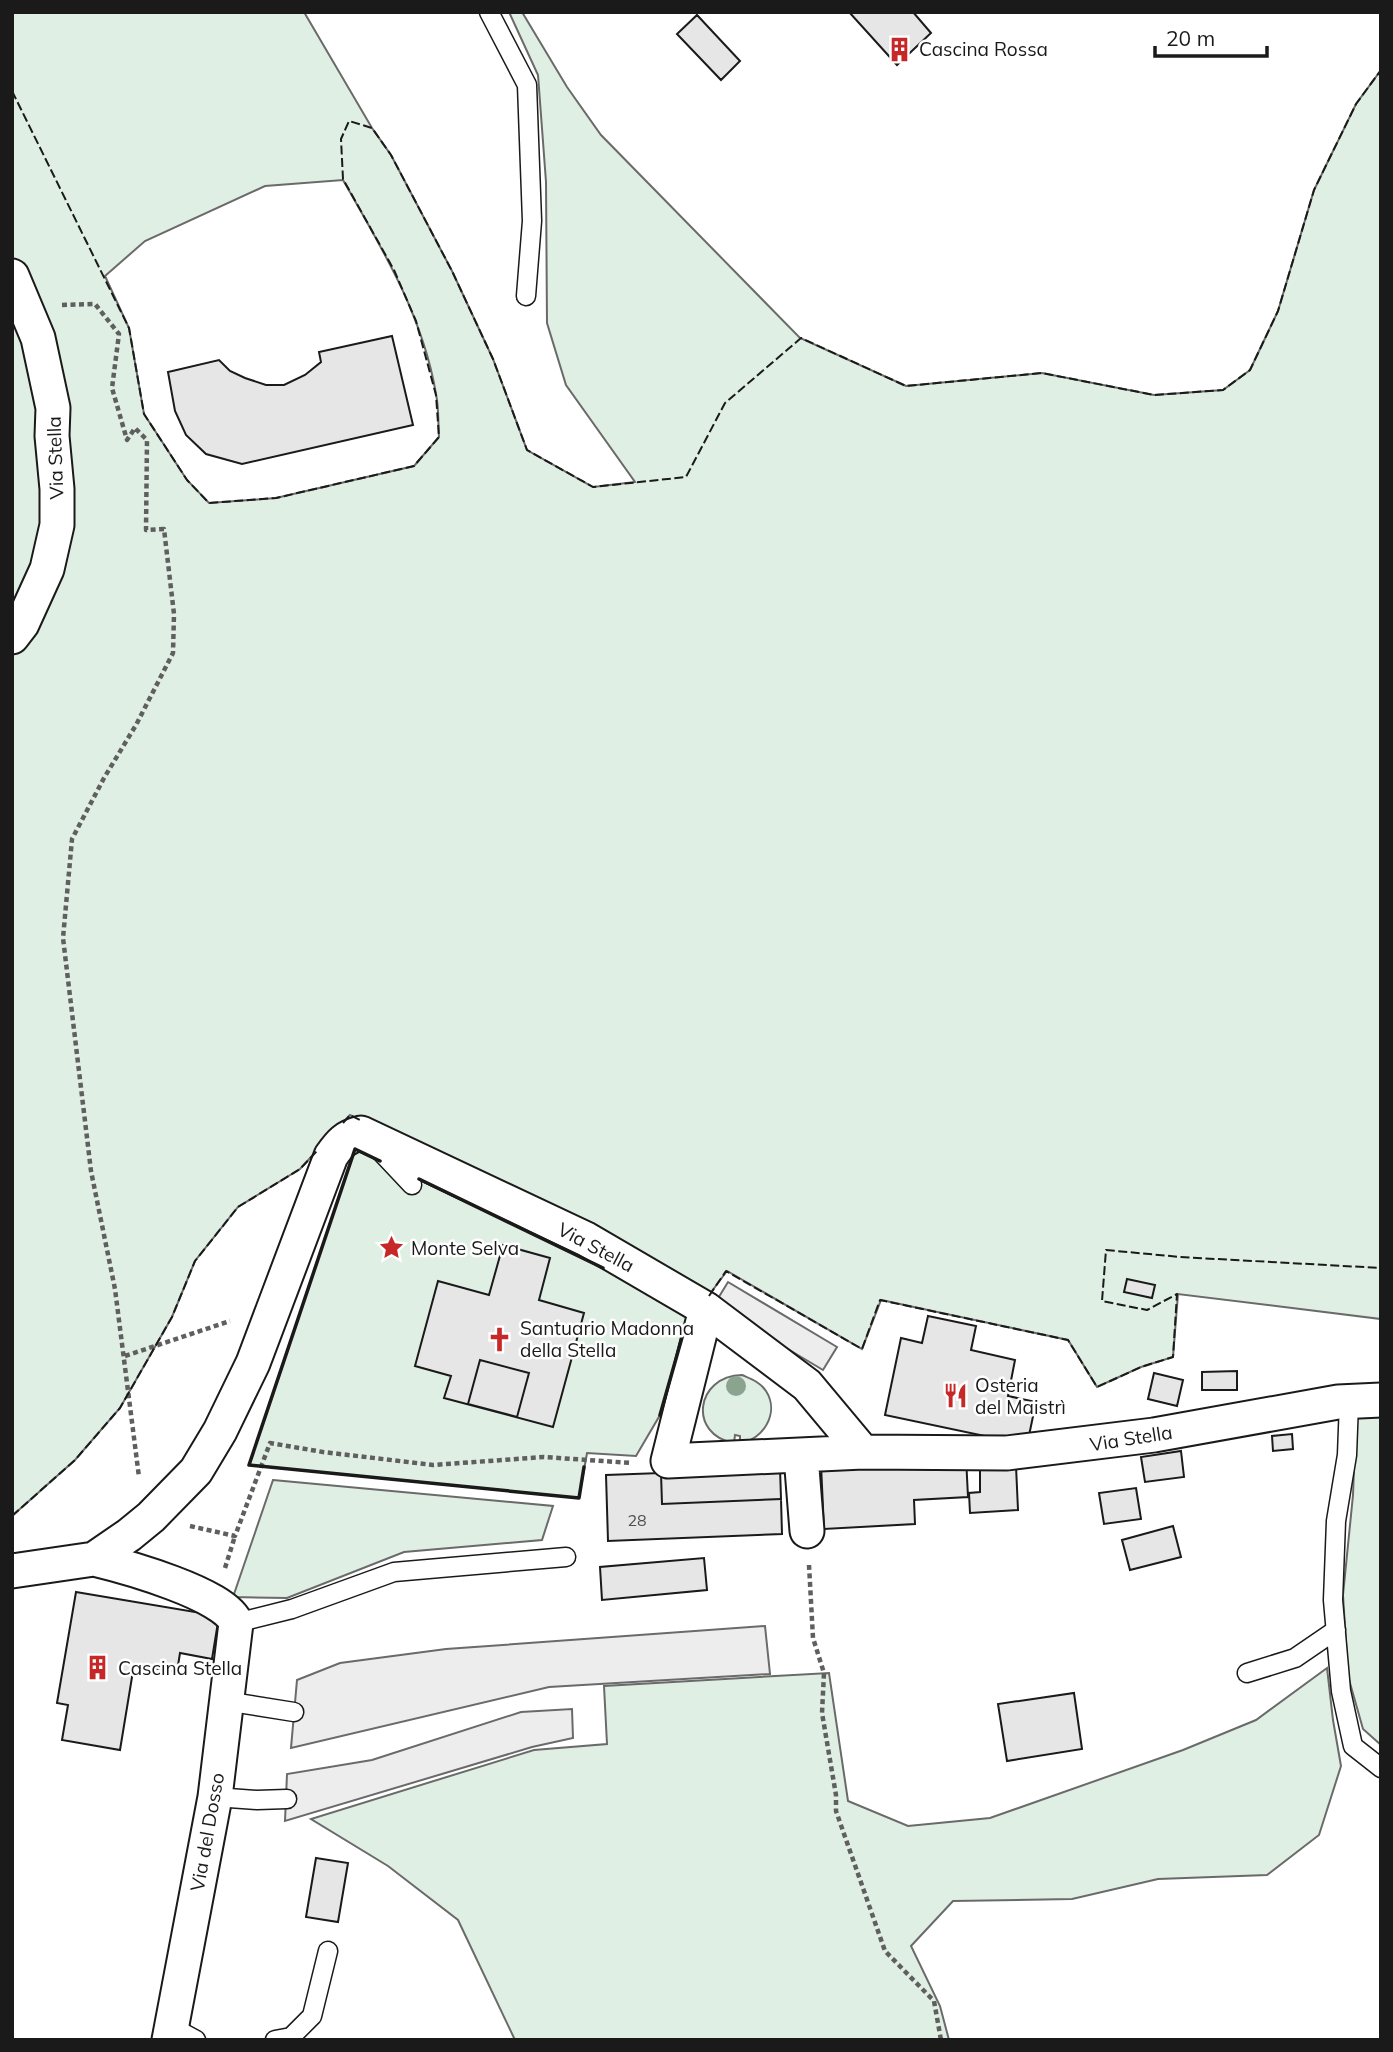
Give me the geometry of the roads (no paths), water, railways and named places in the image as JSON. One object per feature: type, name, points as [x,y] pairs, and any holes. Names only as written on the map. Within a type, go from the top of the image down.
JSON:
[{"type":"street","name":"Via Stella","points":[[12,275],[38,338],[53,408],[52,436],[57,489],[57,525],[47,569],[22,624],[12,637]]},
{"type":"street","points":[[93,1559],[129,1535],[196,1471],[220,1431],[253,1363],[331,1156],[348,1136],[361,1133],[366,1135]]},
{"type":"street","name":"Via Stella","points":[[366,1135],[586,1239],[706,1309],[807,1385],[863,1452],[1007,1453],[1080,1446],[1365,1401]]},
{"type":"street","points":[[706,1309],[668,1461],[863,1452]]},
{"type":"street","points":[[801,1456],[808,1546]]},
{"type":"street","points":[[12,1571],[93,1559],[158,1576],[228,1611],[236,1623]]},
{"type":"street","name":"Via del Dosso","points":[[179,2036],[215,1797],[236,1623]]},
{"type":"lane","points":[[489,12],[527,85],[532,221],[526,296]]},
{"type":"lane","points":[[366,1135],[412,1185]]},
{"type":"lane","points":[[1365,1401],[1347,1455],[1336,1521],[1333,1600],[1341,1692],[1353,1745],[1381,1768]]},
{"type":"lane","points":[[236,1623],[292,1609],[394,1572],[566,1557]]},
{"type":"lane","points":[[1247,1672],[1295,1658],[1336,1630]]},
{"type":"lane","points":[[225,1701],[294,1712]]},
{"type":"lane","points":[[215,1797],[257,1800],[287,1798]]},
{"type":"lane","points":[[275,2040],[291,2037],[312,2016],[328,1951]]},
{"type":"place","name":"Cascina Rossa","points":[[899,49]]},
{"type":"place","name":"Monte Selva","points":[[391,1248]]},
{"type":"place","name":"Santuario Madonna della Stella","points":[[500,1339]]},
{"type":"place","name":"Osteria del Maistrì","points":[[955,1396]]},
{"type":"place","name":"Cascina Stella","points":[[98,1668]]}]
